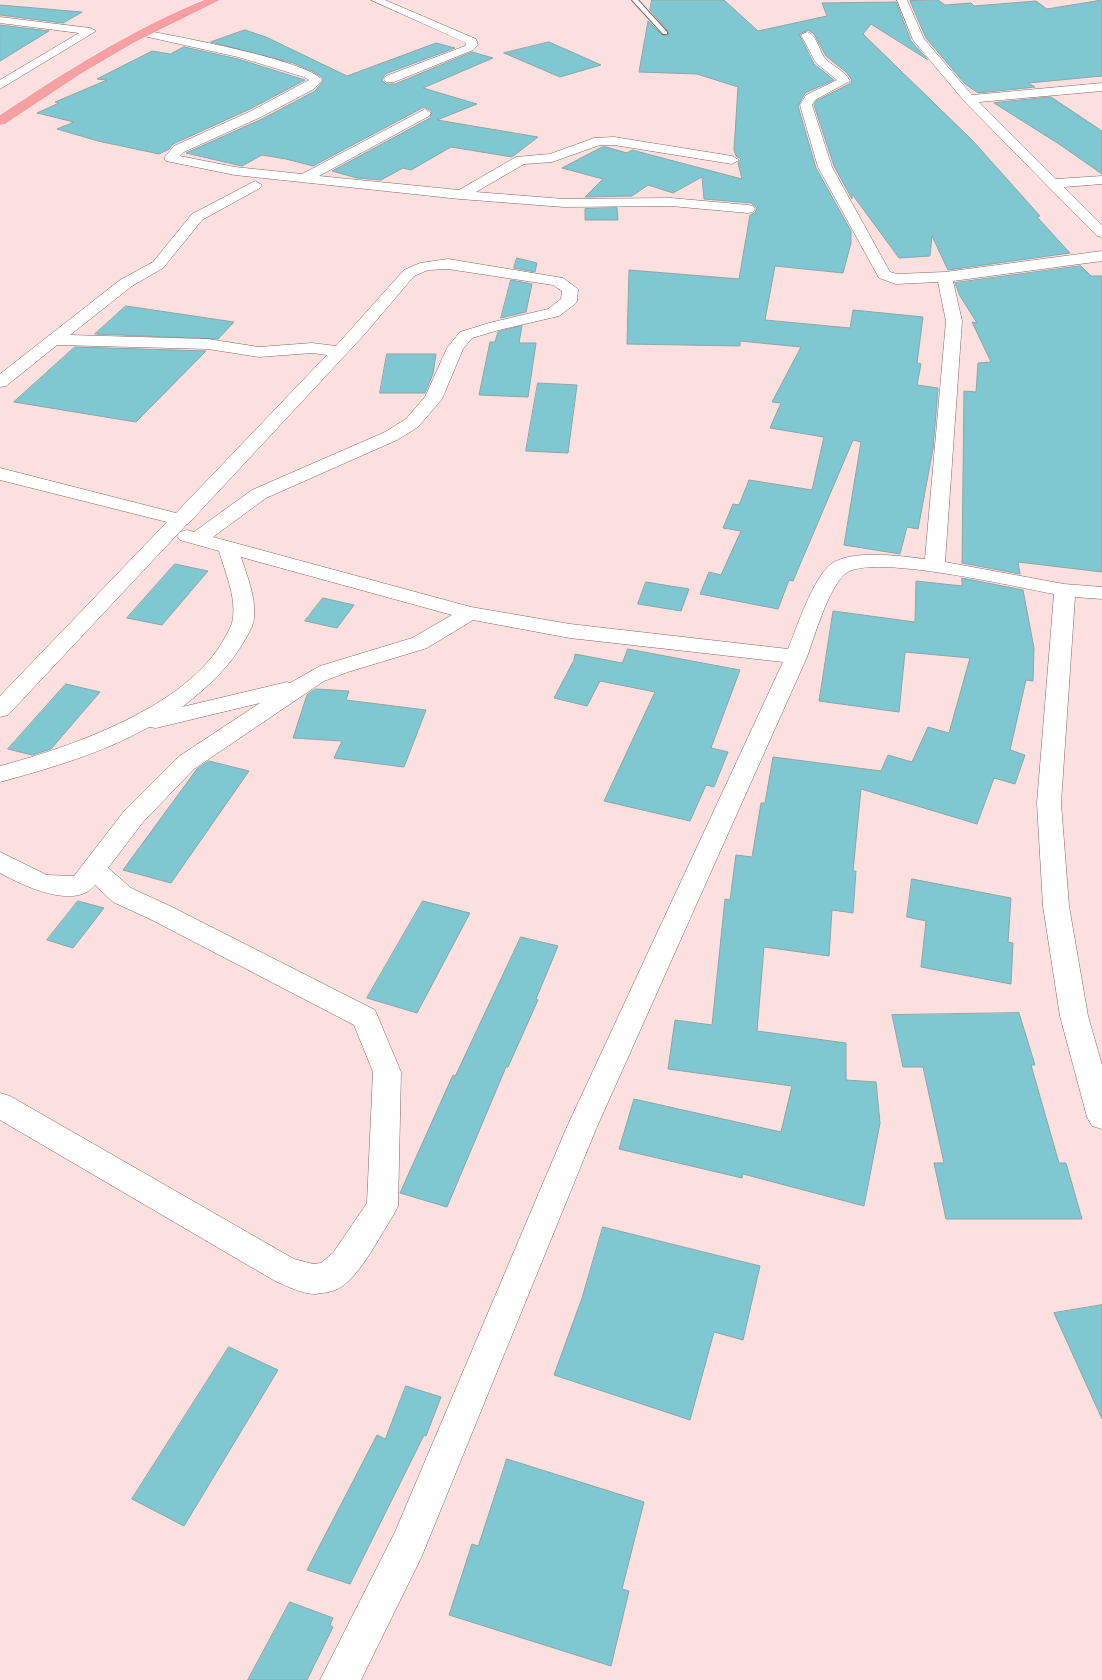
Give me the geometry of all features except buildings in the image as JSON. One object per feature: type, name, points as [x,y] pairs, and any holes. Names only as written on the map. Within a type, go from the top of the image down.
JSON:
[{"type":"main road","points":[[10,99],[101,43],[188,0]]},
{"type":"main road","points":[[0,121],[67,77],[143,33],[214,0]]},
{"type":"street","points":[[376,0],[472,41],[472,45],[469,48],[390,79]]},
{"type":"street","points":[[902,0],[919,40],[969,99],[1102,233]]},
{"type":"street","points":[[0,20],[90,31],[0,85]]},
{"type":"street","points":[[143,33],[241,54],[313,76],[316,80],[310,86],[256,114],[179,149],[171,158],[235,171],[306,177],[460,195],[564,202],[671,202],[748,209]]},
{"type":"street","points":[[807,35],[818,57],[824,64],[839,74],[844,81],[810,98],[806,105],[810,122],[825,167],[884,275],[896,279],[945,277],[1102,256]]},
{"type":"street","points":[[53,42],[70,44]]},
{"type":"street","points":[[969,99],[1102,88]]},
{"type":"street","points":[[306,177],[425,113]]},
{"type":"street","points":[[460,195],[520,160],[552,158],[599,141],[614,141],[732,160]]},
{"type":"street","points":[[1054,183],[1102,180]]},
{"type":"street","points":[[0,382],[126,284],[158,265],[197,217],[255,185]]},
{"type":"street","points":[[0,710],[340,351],[410,273],[425,266],[448,264],[557,281],[570,289],[569,301],[553,313],[495,326],[466,335],[455,348],[433,399],[412,423],[391,436],[260,494],[197,539]]},
{"type":"street","points":[[936,566],[954,321],[945,277]]},
{"type":"street","points":[[54,340],[208,344],[260,352],[312,348],[340,351]]},
{"type":"street","points":[[0,474],[175,526],[197,539],[469,613],[570,631],[796,657]]},
{"type":"street","points":[[0,774],[39,765],[125,729],[168,706],[208,677],[225,657],[242,624],[244,606],[228,547]]},
{"type":"street","points":[[340,1680],[408,1545],[581,1129],[796,657],[826,584],[839,568],[851,562],[864,561],[936,566],[1065,590],[1102,593]]},
{"type":"street","points":[[1065,590],[1049,803],[1056,906],[1074,1016],[1102,1117]]},
{"type":"street","points":[[0,861],[45,885],[64,888],[81,885],[134,816],[186,763],[301,686],[332,668],[411,647],[433,637],[469,613]]},
{"type":"street","points":[[125,729],[301,686]]},
{"type":"street","points":[[0,1105],[286,1271],[313,1279],[329,1277],[344,1263],[382,1206],[387,1072],[365,1018],[161,913],[122,896],[94,870]]},
{"type":"lane","points":[[635,0],[665,33]]}]
